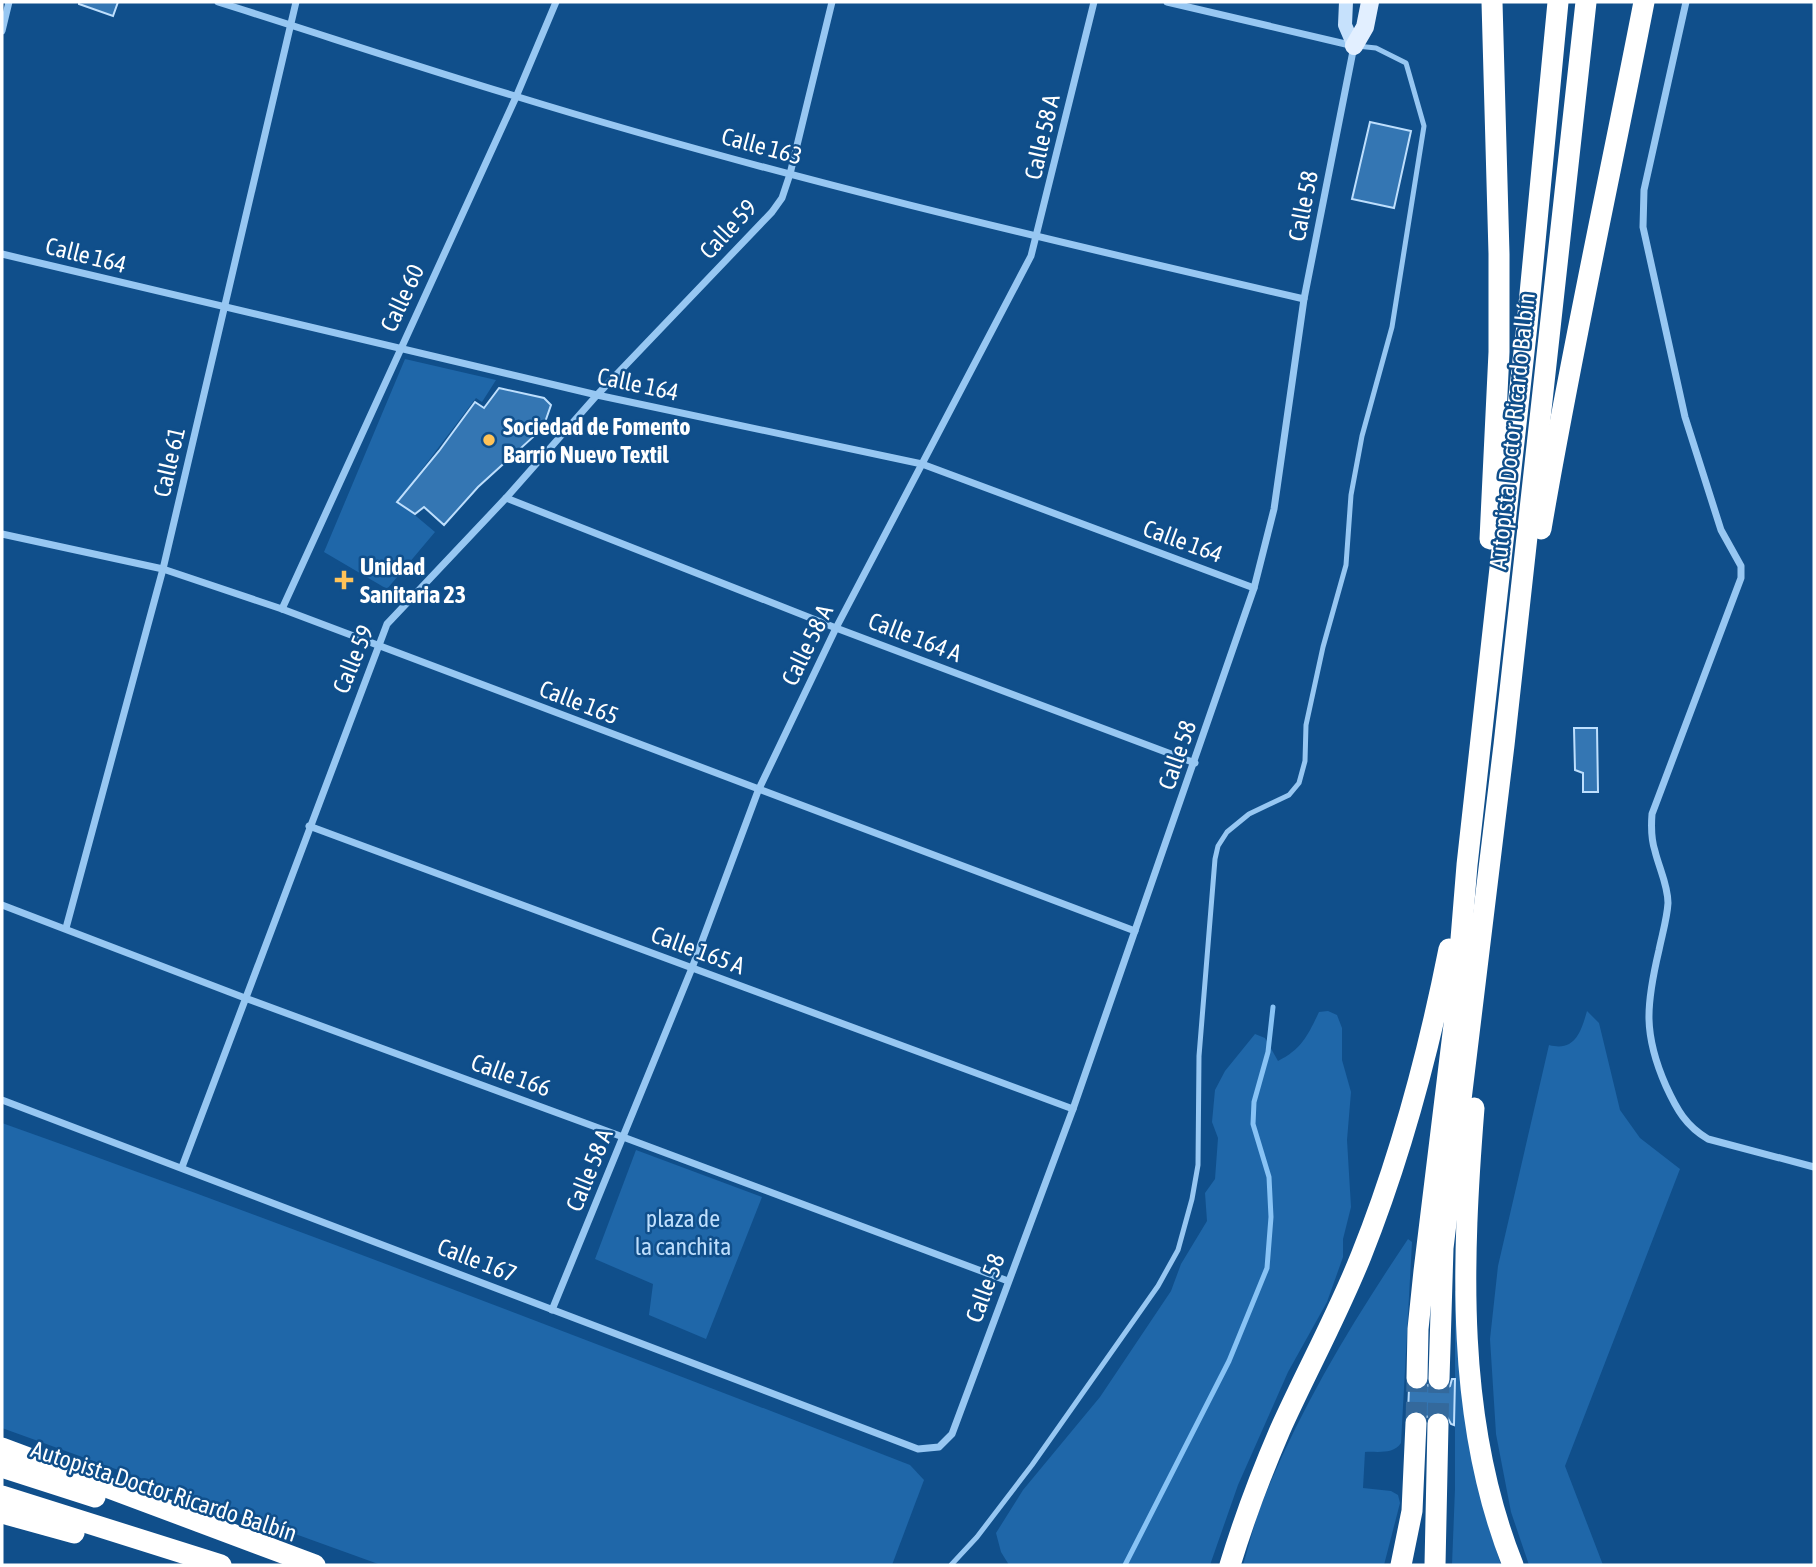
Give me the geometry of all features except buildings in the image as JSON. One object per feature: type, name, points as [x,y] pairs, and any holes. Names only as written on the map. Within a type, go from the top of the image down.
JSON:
[{"type":"highway","points":[[1482,719],[1499,352],[1492,2]]},
{"type":"highway","name":"Autopista Doctor Ricardo Balbín","points":[[1467,865],[1524,352],[1558,2]]},
{"type":"highway","name":"Autopista Doctor Ricardo Balbín","points":[[1489,865],[1586,2]]},
{"type":"highway","points":[[1504,745],[1558,430],[1607,197],[1644,2]]},
{"type":"highway","points":[[1417,1378],[1418,1329],[1454,1025],[1467,865]]},
{"type":"highway","points":[[1230,1565],[1242,1526],[1275,1442],[1345,1293],[1401,1150],[1425,1058],[1467,865]]},
{"type":"highway","points":[[1439,1379],[1443,1248],[1489,865]]},
{"type":"highway","points":[[1489,865],[1467,1198],[1464,1284],[1476,1426],[1488,1485],[1513,1565]]},
{"type":"highway","points":[[1401,1565],[1427,1424],[1435,1565]]},
{"type":"highway","points":[[2,1448],[313,1565]]},
{"type":"highway","name":"Autopista Doctor Ricardo Balbín","points":[[2,1467],[313,1565]]},
{"type":"highway","points":[[2,1496],[221,1565]]},
{"type":"highway","points":[[2,1513],[194,1565]]},
{"type":"main road","points":[[1346,2],[1345,24],[1354,46]]},
{"type":"main road","points":[[1354,46],[1365,27],[1370,2]]},
{"type":"street","points":[[2,31],[9,2]]},
{"type":"street","name":"Calle 163","points":[[218,2],[516,97],[790,174],[1038,237],[1304,299]]},
{"type":"street","name":"Calle 61","points":[[66,928],[163,569],[296,2]]},
{"type":"street","name":"Calle 60","points":[[282,609],[516,97],[556,2]]},
{"type":"street","name":"Calle 59","points":[[182,1167],[387,624],[506,498],[597,395],[772,212],[782,198],[790,174],[832,2]]},
{"type":"street","name":"Calle 58 A","points":[[552,1310],[692,968],[758,791],[835,628],[1031,256],[1038,237],[1094,2]]},
{"type":"street","points":[[1167,2],[1354,46]]},
{"type":"street","points":[[1686,2],[1644,190],[1643,227],[1685,416],[1721,530],[1741,566],[1741,578],[1652,814],[1651,832],[1668,901],[1647,1014],[1650,1043],[1677,1111],[1696,1132],[1709,1139],[1814,1167]]},
{"type":"street","name":"Calle 58","points":[[939,1447],[952,1434],[1073,1109],[1254,588],[1274,509],[1304,299],[1354,46]]},
{"type":"street","name":"Calle 164","points":[[2,254],[597,395],[922,464],[1254,588]]},
{"type":"street","name":"Calle 164 A","points":[[506,498],[835,628],[1195,762]]},
{"type":"street","name":"Calle 165","points":[[2,534],[163,569],[282,609],[1135,932]]},
{"type":"street","name":"Calle 165 A","points":[[309,827],[1073,1109]]},
{"type":"street","name":"Calle 166","points":[[2,905],[1008,1281]]},
{"type":"street","name":"Calle 167","points":[[2,1100],[918,1449],[939,1447]]},
{"type":"lane","points":[[951,1565],[1032,1465],[1158,1286],[1178,1250],[1192,1199],[1198,1165],[1199,1056],[1214,859],[1227,832],[1249,814],[1289,795],[1299,783],[1305,761],[1306,725],[1322,647],[1346,565],[1351,495],[1362,436],[1392,327],[1424,126],[1406,63],[1376,48],[1354,46]]},
{"type":"green space","points":[[405,359],[496,380],[482,402],[476,398],[398,501],[435,532],[387,589],[324,552]]},
{"type":"green space","points":[[1328,1011],[1337,1015],[1342,1028],[1342,1060],[1351,1092],[1347,1140],[1351,1207],[1343,1239],[1343,1257],[1327,1302],[1288,1372],[1238,1485],[1210,1565],[1009,1565],[1001,1552],[996,1533],[1023,1490],[1100,1397],[1171,1291],[1181,1264],[1207,1221],[1205,1193],[1215,1179],[1218,1138],[1212,1122],[1215,1090],[1225,1071],[1255,1034],[1265,1038],[1278,1061],[1293,1052],[1303,1041],[1319,1012]]},
{"type":"green space","points":[[1587,1011],[1599,1023],[1620,1110],[1640,1138],[1680,1169],[1565,1466],[1603,1565],[1529,1565],[1511,1512],[1496,1434],[1490,1339],[1498,1266],[1549,1045],[1565,1046],[1571,1043],[1579,1033]]},
{"type":"green space","points":[[2,1123],[458,1291],[910,1465],[924,1480],[892,1565],[381,1565],[2,1428]]},
{"type":"green space","name":"plaza de la canchita","points":[[636,1150],[762,1197],[706,1339],[649,1315],[653,1284],[595,1259]]},
{"type":"green space","points":[[1408,1239],[1412,1242],[1401,1443],[1389,1451],[1365,1452],[1363,1488],[1391,1491],[1398,1495],[1400,1503],[1384,1565],[1243,1565],[1260,1508],[1308,1404],[1346,1336]]},
{"type":"green space","points":[[1457,1290],[1489,1528],[1501,1565],[1452,1565]]},
{"type":"waterway","points":[[1125,1565],[1229,1361],[1267,1268],[1271,1217],[1269,1177],[1253,1124],[1254,1102],[1268,1052],[1273,1007]]},
{"type":"tunnel","points":[[1416,1423],[1417,1378]]},
{"type":"tunnel","points":[[1438,1424],[1439,1379]]},
{"type":"place","name":"Sociedad de Fomento Barrio Nuevo Textil","points":[[489,440]]},
{"type":"place","name":"Unidad Sanitaria 23","points":[[344,580]]}]
